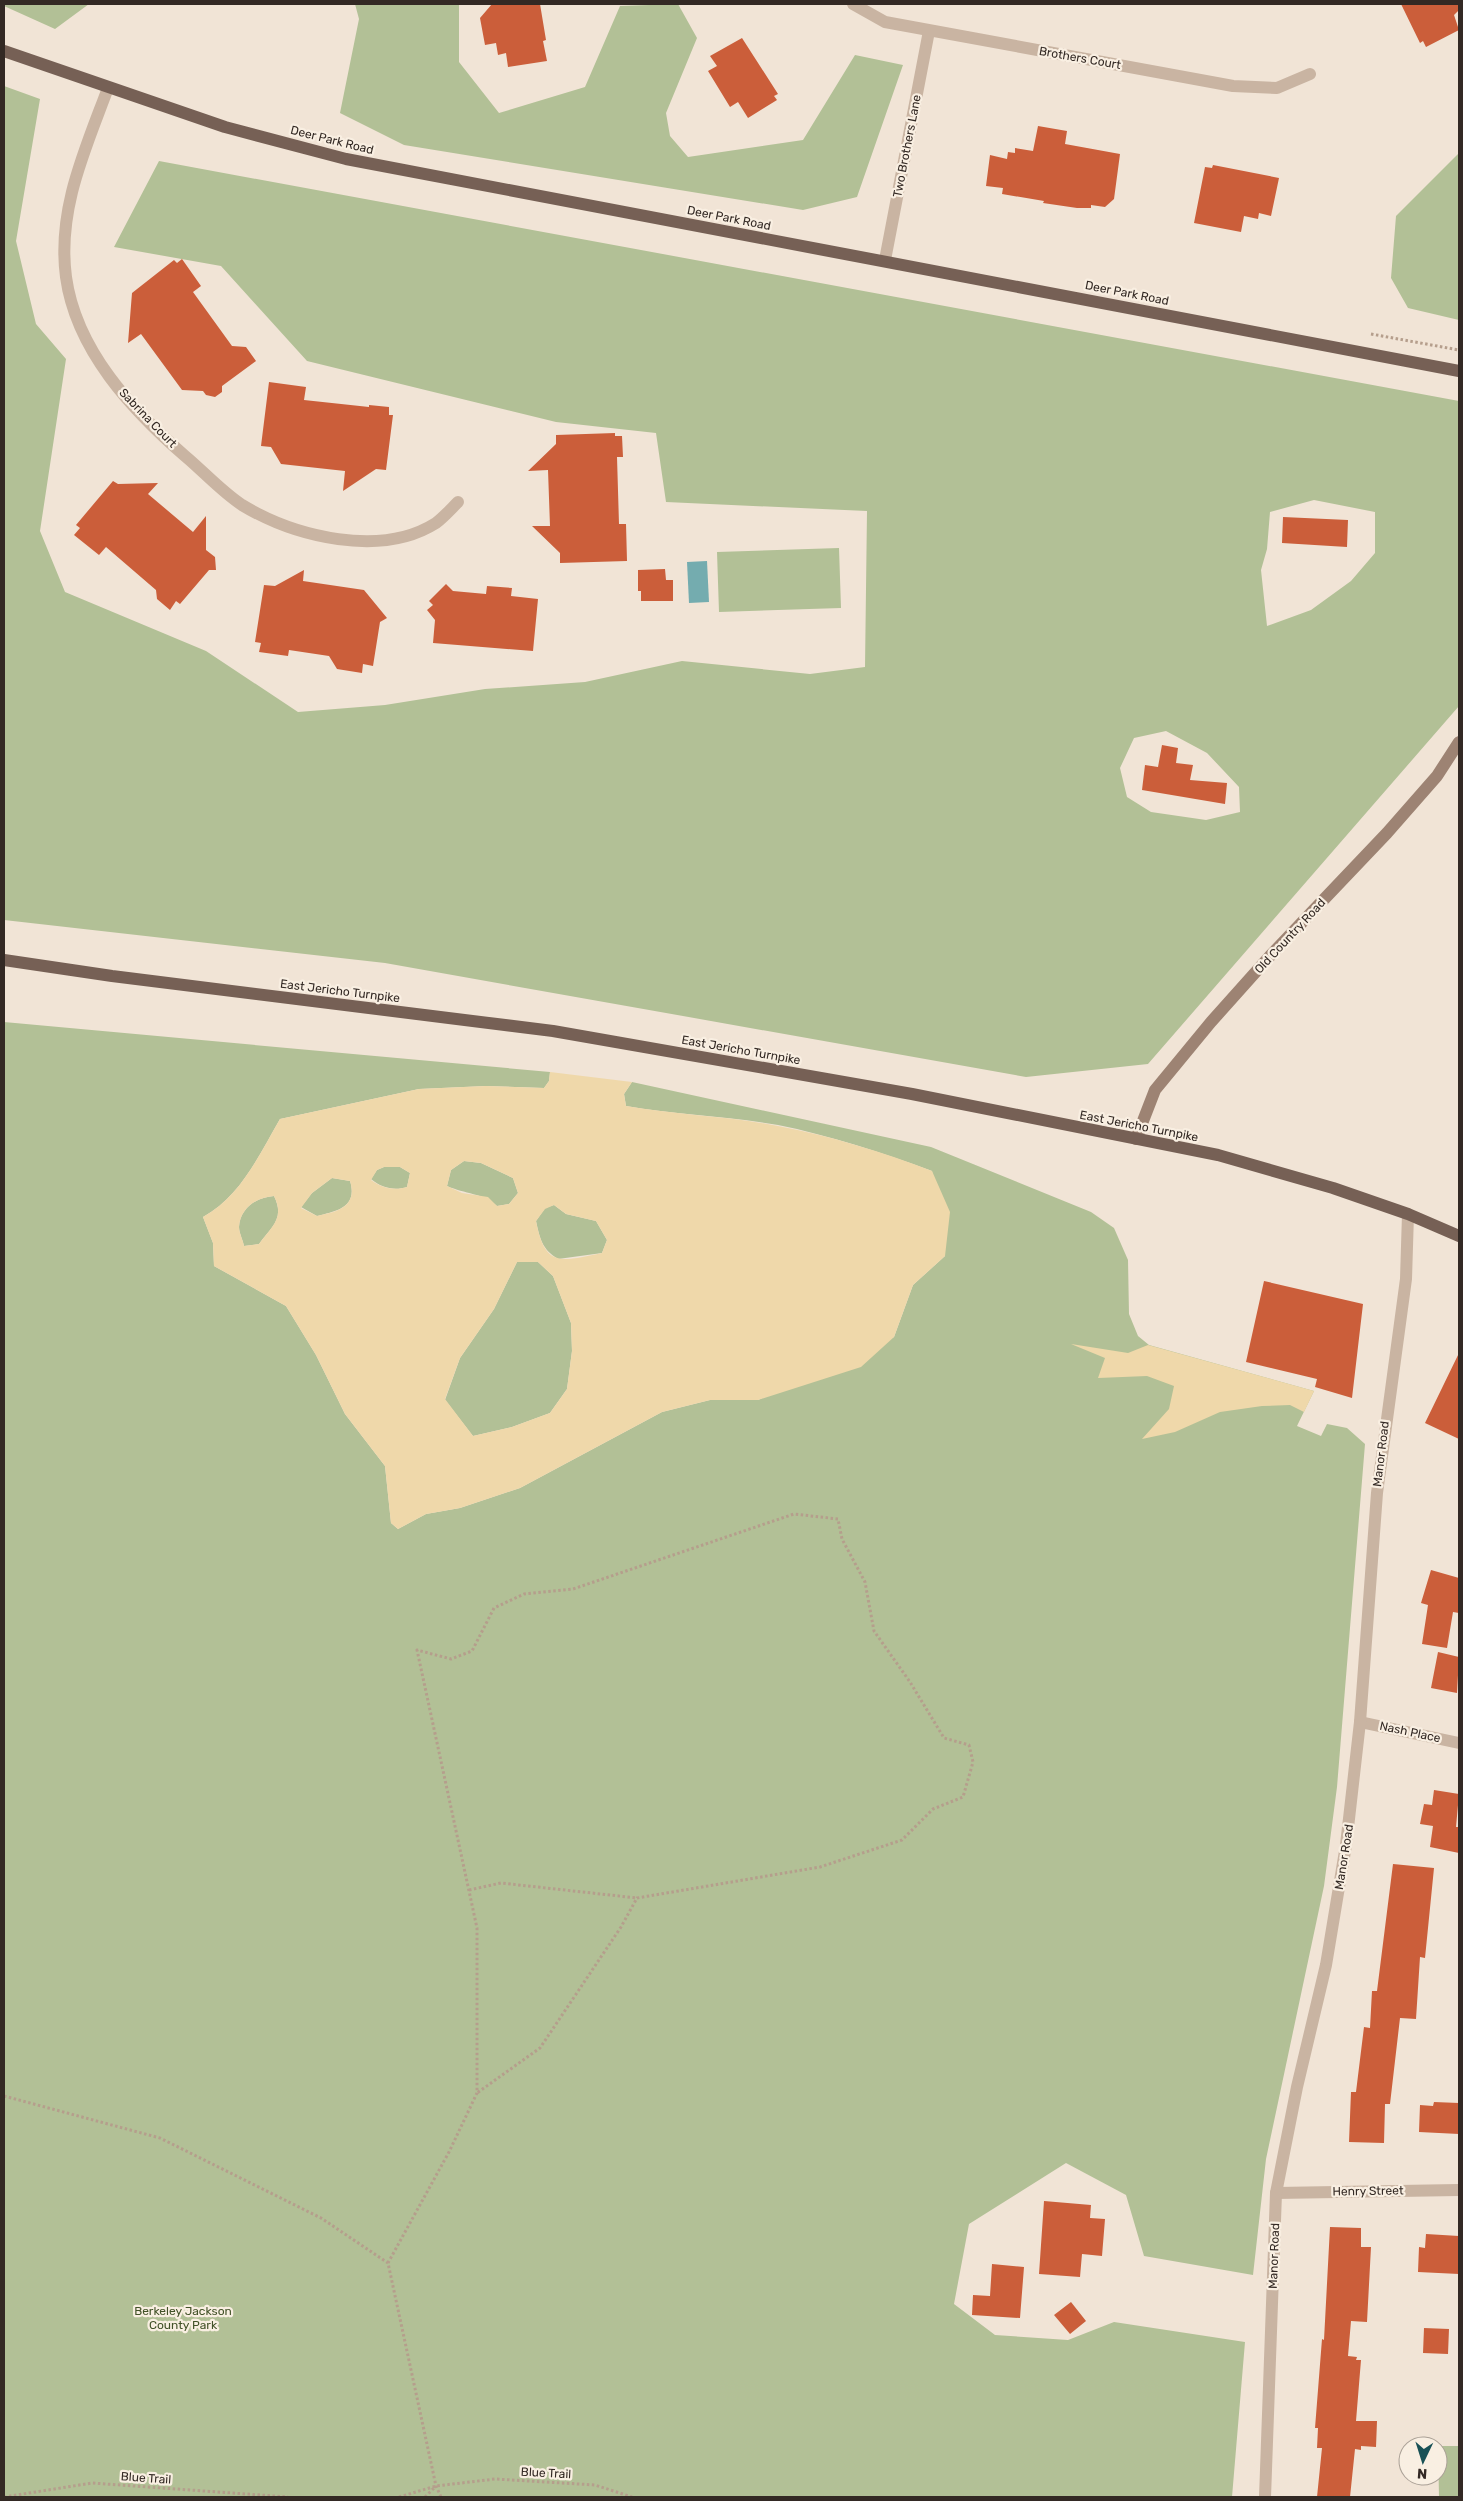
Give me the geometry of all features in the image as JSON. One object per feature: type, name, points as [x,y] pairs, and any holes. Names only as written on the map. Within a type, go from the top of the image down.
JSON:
[{"type":"main road","name":"Deer Park Road","points":[[4,51],[224,127],[346,159],[885,260],[1459,371]]},
{"type":"main road","name":"Old Country Road","points":[[1136,1139],[1155,1090],[1211,1022],[1264,963],[1387,834],[1437,776],[1459,742]]},
{"type":"main road","name":"East Jericho Turnpike","points":[[4,960],[112,976],[553,1031],[912,1094],[1226,1158],[1333,1188],[1408,1214],[1459,1236]]},
{"type":"street","name":"Brothers Court","points":[[853,4],[885,22],[1232,86],[1278,88],[1310,74]]},
{"type":"street","name":"Two Brothers Lane","points":[[885,260],[929,31]]},
{"type":"street","name":"Sabrina Court","points":[[108,88],[70,192],[64,223],[66,276],[70,296],[87,341],[122,394],[172,444],[242,504],[278,522],[313,534],[360,542],[400,538],[436,523],[458,502]]},
{"type":"street","name":"Manor Road","points":[[1265,2497],[1276,2193],[1297,2087],[1326,1965],[1346,1845],[1360,1722],[1377,1493],[1406,1279],[1408,1214]]},
{"type":"street","name":"Nash Place","points":[[1360,1722],[1459,1743]]},
{"type":"street","name":"Henry Street","points":[[1276,2193],[1459,2190]]},
{"type":"path","points":[[441,2497],[436,2486],[388,2263],[449,2152],[477,2093],[477,1928],[417,1650],[451,1659],[472,1651],[494,1608],[524,1594],[573,1589],[794,1514],[838,1519],[842,1539],[865,1582],[874,1631],[910,1682],[944,1738],[969,1745],[973,1762],[963,1797],[933,1809],[902,1840],[820,1867],[637,1898],[501,1882],[469,1890]]},
{"type":"path","points":[[477,2093],[540,2048],[621,1927],[637,1898]]},
{"type":"path","points":[[4,2096],[160,2138],[321,2218],[388,2263]]},
{"type":"path","name":"Blue Trail","points":[[399,2497],[436,2486],[495,2479],[595,2485],[632,2497]]},
{"type":"path","name":"Blue Trail","points":[[4,2497],[92,2482],[288,2497]]},
{"type":"path","points":[[425,2497],[436,2486]]},
{"type":"green space","points":[[4,4],[89,4],[55,29],[4,6]]},
{"type":"green space","points":[[355,4],[459,4],[459,62],[499,113],[585,87],[620,6],[678,4],[697,38],[666,113],[670,136],[688,157],[803,140],[855,55],[903,65],[857,197],[803,210],[404,145],[340,113],[359,19]]},
{"type":"green space","points":[[4,86],[40,99],[16,241],[36,324],[66,359],[40,531],[65,592],[206,651],[298,712],[385,705],[485,689],[585,682],[682,661],[810,674],[865,667],[867,511],[666,502],[656,433],[556,422],[307,361],[221,266],[114,247],[159,161],[1459,401],[1459,706],[1148,1064],[1026,1077],[385,963],[4,920]],"holes":[[[1314,500],[1375,512],[1375,553],[1351,581],[1311,610],[1267,626],[1261,570],[1267,549],[1270,512]],[[1166,731],[1207,753],[1239,787],[1240,812],[1206,820],[1151,812],[1127,797],[1120,768],[1134,738]]]},
{"type":"green space","points":[[1459,153],[1459,320],[1408,308],[1391,278],[1396,216]]},
{"type":"green space","points":[[839,548],[841,608],[719,612],[717,552]]},
{"type":"green space","name":"Berkeley Jackson County Park","points":[[4,1022],[550,1072],[549,1081],[544,1088],[486,1086],[419,1089],[280,1119],[239,1186],[228,1198],[203,1217],[213,1243],[214,1266],[286,1306],[316,1355],[345,1414],[385,1466],[391,1523],[398,1529],[426,1514],[460,1508],[520,1488],[662,1412],[710,1400],[758,1400],[894,1337],[913,1285],[945,1256],[932,1171],[856,1145],[778,1125],[626,1106],[624,1094],[632,1082],[931,1147],[1091,1212],[1114,1228],[1128,1260],[1129,1314],[1138,1336],[1149,1345],[1314,1391],[1297,1426],[1321,1436],[1327,1424],[1347,1428],[1365,1444],[1337,1787],[1324,1886],[1266,2159],[1253,2275],[1144,2256],[1126,2195],[1066,2163],[969,2224],[954,2304],[995,2335],[1068,2340],[1114,2322],[1245,2342],[1232,2497],[4,2497]]},
{"type":"green space","points":[[464,1161],[481,1163],[513,1178],[518,1193],[509,1204],[497,1206],[480,1196],[447,1186],[451,1170]]},
{"type":"green space","points":[[384,1167],[400,1167],[410,1173],[407,1187],[388,1188],[379,1185],[371,1179],[377,1170]]},
{"type":"green space","points":[[332,1178],[350,1181],[351,1197],[344,1206],[338,1210],[317,1216],[301,1207],[312,1193]]},
{"type":"green space","points":[[274,1196],[278,1211],[276,1222],[259,1244],[244,1246],[239,1227],[242,1214],[256,1201]]},
{"type":"green space","points":[[554,1205],[566,1214],[596,1221],[607,1240],[602,1253],[558,1259],[548,1251],[540,1238],[536,1221],[545,1208]]},
{"type":"green space","points":[[517,1262],[538,1262],[553,1276],[571,1323],[572,1351],[567,1389],[550,1413],[512,1427],[473,1436],[445,1400],[460,1358],[494,1309]]},
{"type":"green space","points":[[1448,2446],[1459,2446],[1459,2497],[1439,2497],[1439,2486],[1448,2486]]},
{"type":"sand","points":[[550,1072],[632,1082],[624,1094],[626,1106],[740,1120],[798,1130],[856,1145],[932,1171],[950,1212],[945,1256],[913,1285],[894,1337],[861,1367],[758,1400],[710,1400],[662,1412],[520,1488],[460,1508],[426,1514],[398,1529],[391,1523],[385,1466],[345,1414],[316,1355],[286,1306],[214,1266],[213,1243],[203,1217],[228,1198],[239,1186],[280,1119],[419,1089],[486,1086],[544,1088],[549,1081]],"holes":[[[464,1161],[481,1163],[513,1178],[518,1193],[509,1204],[497,1206],[488,1197],[462,1193],[447,1186],[451,1170]],[[384,1167],[400,1167],[410,1173],[407,1187],[393,1189],[375,1183],[371,1180],[377,1170]],[[332,1178],[350,1181],[351,1197],[344,1207],[317,1216],[301,1208],[312,1193]],[[274,1196],[277,1204],[278,1216],[276,1222],[259,1244],[244,1246],[239,1227],[242,1214],[256,1201]],[[554,1205],[566,1214],[596,1221],[607,1240],[602,1253],[576,1258],[557,1258],[544,1247],[536,1221],[545,1209]],[[517,1262],[538,1262],[553,1276],[571,1323],[572,1351],[567,1389],[550,1413],[512,1427],[473,1436],[445,1399],[460,1358],[494,1309]]]},
{"type":"sand","points":[[1071,1344],[1128,1353],[1148,1345],[1314,1391],[1304,1412],[1290,1405],[1262,1406],[1220,1412],[1175,1432],[1142,1439],[1169,1409],[1174,1386],[1147,1376],[1098,1378],[1105,1358]]},
{"type":"water","points":[[707,561],[709,602],[689,603],[687,562]]},
{"type":"building","points":[[492,4],[540,4],[546,40],[543,41],[547,61],[508,67],[506,53],[498,55],[496,43],[485,45],[480,18]]},
{"type":"building","points":[[1401,4],[1459,4],[1459,10],[1454,15],[1459,30],[1426,47],[1423,41],[1420,43]]},
{"type":"building","points":[[742,38],[778,94],[774,96],[777,100],[748,118],[738,102],[730,107],[708,71],[717,66],[710,56]]},
{"type":"building","points":[[1038,126],[1067,131],[1065,144],[1120,154],[1114,199],[1105,207],[1091,205],[1091,208],[1077,208],[1002,194],[1003,188],[986,186],[990,155],[1007,159],[1008,152],[1015,153],[1015,148],[1033,151]]},
{"type":"building","points":[[1213,165],[1279,178],[1271,216],[1259,213],[1258,219],[1244,216],[1241,232],[1194,223],[1205,167],[1212,168]]},
{"type":"building","points":[[182,259],[201,286],[193,292],[232,346],[246,347],[256,361],[222,386],[222,392],[215,397],[206,395],[203,391],[182,390],[141,334],[128,343],[132,293],[174,260],[177,263]]},
{"type":"building","points":[[269,382],[306,387],[304,400],[369,407],[369,405],[389,407],[389,415],[393,415],[386,470],[376,469],[343,491],[345,471],[281,464],[271,447],[261,446]]},
{"type":"building","points":[[615,433],[615,436],[622,436],[623,457],[617,457],[619,524],[626,524],[627,561],[560,563],[560,553],[532,526],[550,526],[548,470],[528,471],[556,444],[556,435]]},
{"type":"building","points":[[113,481],[118,484],[158,483],[148,494],[193,532],[206,516],[206,550],[215,557],[216,570],[209,570],[180,604],[176,601],[170,610],[157,599],[156,590],[106,547],[99,555],[74,535],[80,528],[76,525]]},
{"type":"building","points":[[1283,517],[1348,520],[1347,547],[1282,543]]},
{"type":"building","points":[[665,569],[666,580],[673,580],[673,601],[641,601],[641,591],[638,591],[638,570]]},
{"type":"building","points":[[304,570],[303,581],[364,590],[387,618],[380,622],[373,666],[363,664],[362,673],[337,669],[329,656],[289,650],[288,656],[259,652],[261,643],[255,642],[264,585],[275,586]]},
{"type":"building","points":[[446,584],[453,591],[486,594],[487,586],[512,588],[511,596],[538,599],[533,651],[433,643],[435,620],[427,610],[433,605],[429,601]]},
{"type":"building","points":[[1162,745],[1178,748],[1176,763],[1193,765],[1190,780],[1227,783],[1225,804],[1142,790],[1145,765],[1158,767]]},
{"type":"building","points":[[1264,1281],[1363,1304],[1352,1398],[1315,1387],[1317,1379],[1246,1362]]},
{"type":"building","points":[[1459,1353],[1459,1439],[1425,1423]]},
{"type":"building","points":[[1431,1570],[1459,1578],[1459,1613],[1453,1612],[1447,1648],[1422,1644],[1428,1605],[1421,1603]]},
{"type":"building","points":[[1438,1652],[1459,1657],[1457,1693],[1431,1688]]},
{"type":"building","points":[[1434,1790],[1459,1794],[1456,1827],[1459,1827],[1459,1853],[1430,1847],[1433,1826],[1420,1824],[1424,1804],[1432,1805]]},
{"type":"building","points":[[1393,1864],[1434,1868],[1425,1958],[1420,1957],[1416,2019],[1400,2018],[1390,2104],[1385,2104],[1384,2143],[1349,2142],[1351,2092],[1356,2092],[1364,2027],[1370,2028],[1372,1991],[1377,1991]]},
{"type":"building","points":[[1434,2102],[1459,2103],[1459,2134],[1419,2132],[1420,2105],[1433,2106]]},
{"type":"building","points":[[1044,2201],[1091,2205],[1090,2218],[1105,2219],[1102,2256],[1082,2254],[1080,2277],[1039,2274]]},
{"type":"building","points":[[1330,2227],[1361,2228],[1361,2247],[1371,2247],[1367,2322],[1351,2321],[1348,2356],[1357,2357],[1356,2360],[1361,2360],[1356,2421],[1377,2421],[1376,2447],[1361,2446],[1361,2450],[1355,2449],[1350,2497],[1317,2497],[1322,2448],[1317,2448],[1318,2428],[1315,2428],[1322,2339],[1324,2340]]},
{"type":"building","points":[[1426,2234],[1459,2236],[1459,2274],[1418,2272],[1419,2247],[1425,2248]]},
{"type":"building","points":[[992,2264],[1024,2267],[1020,2318],[972,2315],[973,2295],[990,2296]]},
{"type":"building","points":[[1071,2302],[1086,2321],[1070,2334],[1054,2315]]},
{"type":"building","points":[[1424,2328],[1449,2329],[1448,2354],[1423,2353]]}]
